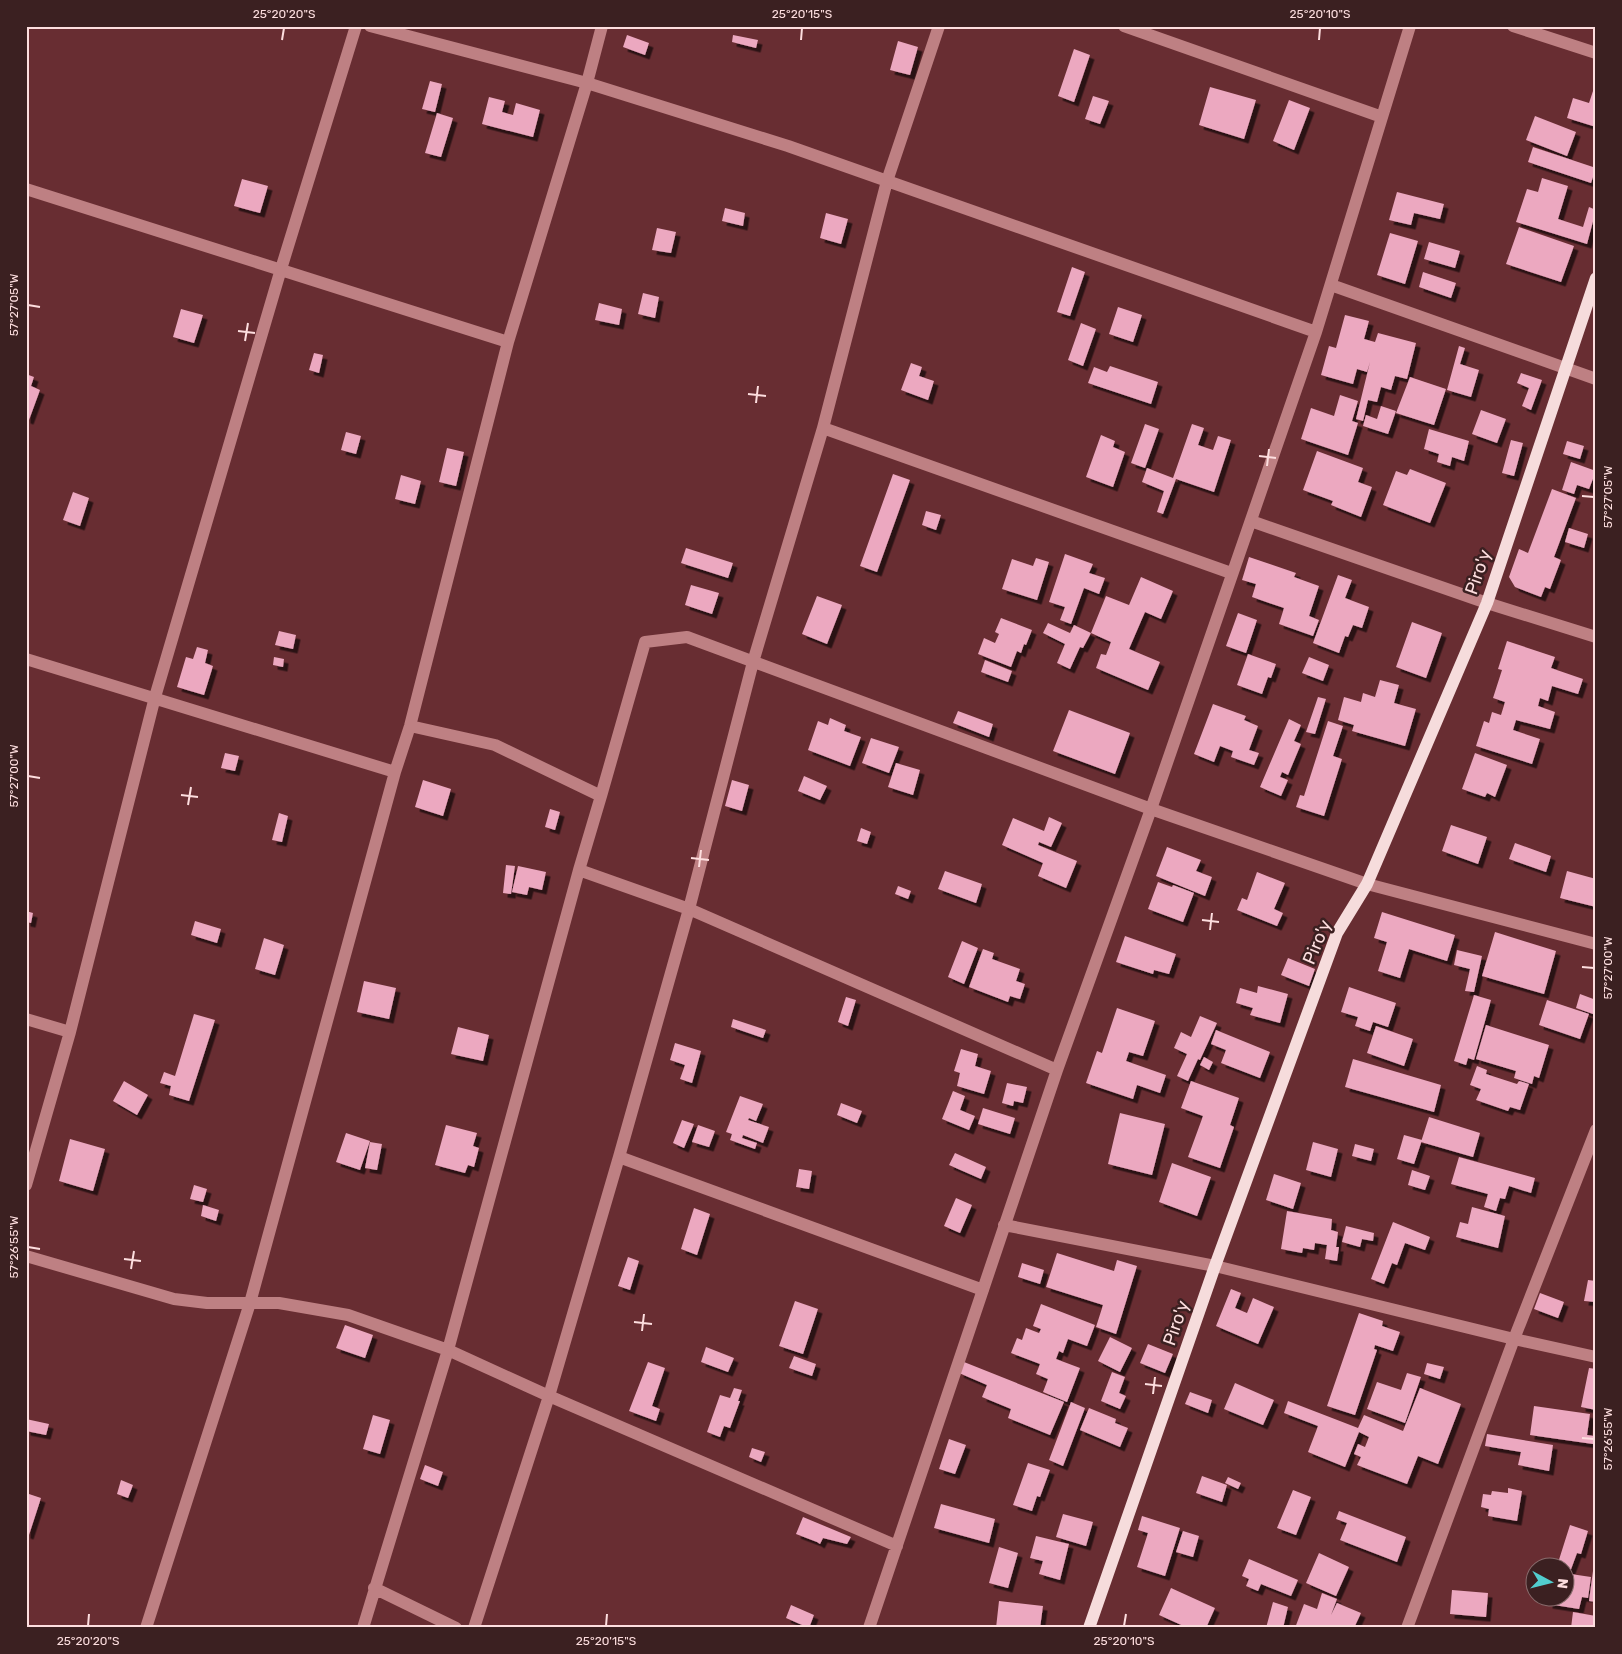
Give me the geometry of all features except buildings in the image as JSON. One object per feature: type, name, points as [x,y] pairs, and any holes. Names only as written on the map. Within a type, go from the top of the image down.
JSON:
[{"type":"main road","name":"Piro'y","points":[[1089,1628],[1215,1266],[1337,933],[1367,884],[1487,603],[1564,368],[1596,278]]},
{"type":"street","points":[[26,1185],[70,1032],[154,697],[281,269],[356,26]]},
{"type":"street","points":[[370,26],[587,83],[788,146],[1316,332]]},
{"type":"street","points":[[146,1628],[250,1303],[410,726],[508,342],[587,83],[602,26]]},
{"type":"street","points":[[474,1628],[549,1396],[620,1157],[690,909],[753,662],[823,428],[888,181],[939,26]]},
{"type":"street","points":[[1124,26],[1382,117]]},
{"type":"street","points":[[869,1628],[1057,1070],[1151,809],[1231,573],[1251,521],[1316,332],[1410,26]]},
{"type":"street","points":[[1513,26],[1596,53]]},
{"type":"street","points":[[26,189],[508,342]]},
{"type":"street","points":[[1331,284],[1596,379]]},
{"type":"street","points":[[823,428],[1231,573]]},
{"type":"street","points":[[1251,521],[1487,603],[1596,637]]},
{"type":"street","points":[[363,1628],[448,1350],[578,870],[645,642],[687,637],[1151,809],[1367,884],[1596,944]]},
{"type":"street","points":[[26,659],[396,772]]},
{"type":"street","points":[[410,726],[495,745],[601,796]]},
{"type":"street","points":[[578,870],[690,909],[1057,1070]]},
{"type":"street","points":[[26,1019],[70,1032]]},
{"type":"street","points":[[1407,1628],[1514,1339],[1596,1130]]},
{"type":"street","points":[[620,1157],[983,1290]]},
{"type":"street","points":[[1004,1225],[1215,1266],[1514,1339],[1596,1357]]},
{"type":"street","points":[[26,1256],[174,1299],[207,1303],[279,1303],[348,1315],[448,1350],[549,1396],[897,1546]]},
{"type":"street","points":[[374,1588],[456,1628]]}]
